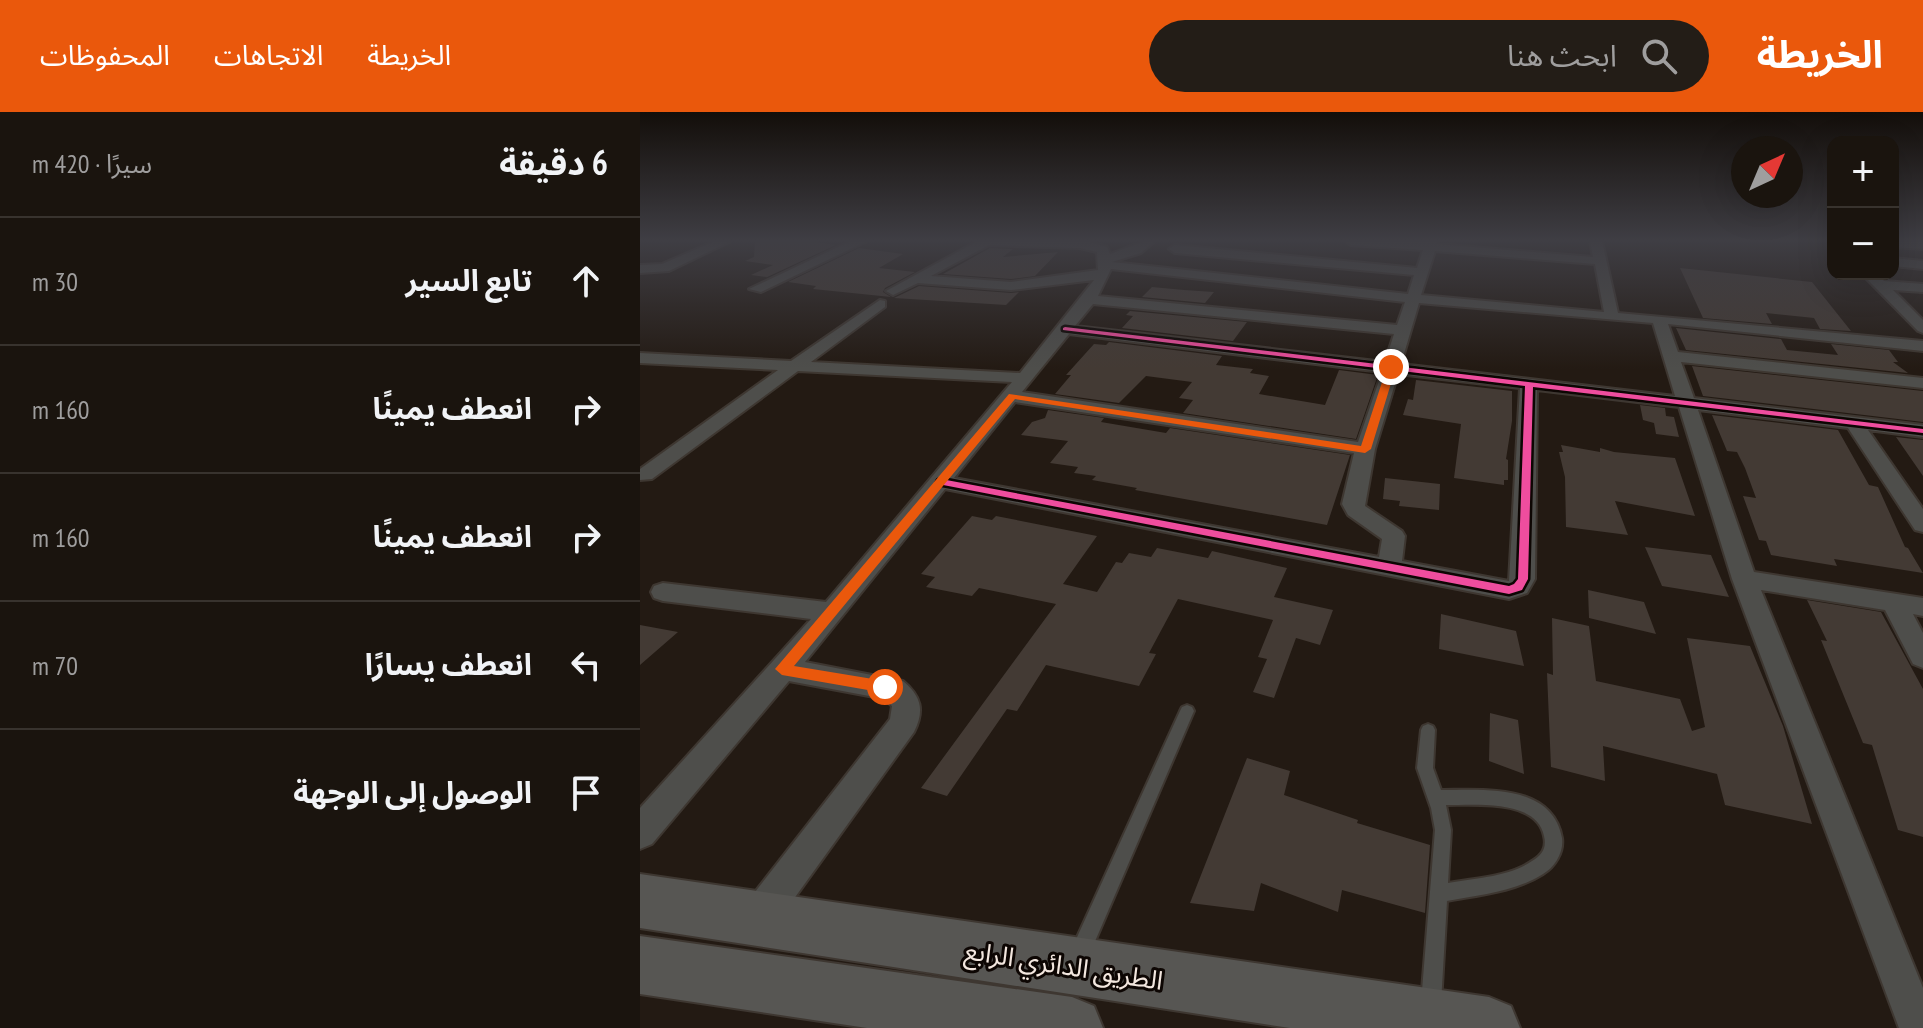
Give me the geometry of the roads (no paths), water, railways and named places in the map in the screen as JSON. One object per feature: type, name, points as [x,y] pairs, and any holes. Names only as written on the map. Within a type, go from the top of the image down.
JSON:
[{"type":"main road","name":"الطريق الدائري الرابع","points":[[640,901],[1489,1028]]},
{"type":"main road","points":[[640,965],[985,1021],[1072,1028]]},
{"type":"street","points":[[756,289],[767,284]]},
{"type":"street","points":[[645,475],[907,284]]},
{"type":"street","points":[[980,284],[1022,284]]},
{"type":"street","points":[[640,833],[941,482],[1065,329],[1095,284]]},
{"type":"street","points":[[1159,284],[1258,316],[1391,367],[1923,431]]},
{"type":"street","points":[[1258,316],[1280,284]]},
{"type":"street","points":[[1389,569],[1394,536],[1356,510],[1353,504],[1365,449],[1419,284]]},
{"type":"street","points":[[1605,284],[1612,317]]},
{"type":"street","points":[[1879,284],[1916,316],[1923,328]]},
{"type":"street","points":[[1900,284],[1923,288]]},
{"type":"street","points":[[1086,299],[1403,330]]},
{"type":"street","points":[[1065,329],[1258,316],[1414,299],[1659,319],[1923,346]]},
{"type":"street","points":[[1659,319],[1744,579],[1919,1028]]},
{"type":"street","points":[[1670,356],[1923,383]]},
{"type":"street","points":[[640,358],[792,367],[1019,387],[1365,449]]},
{"type":"street","points":[[941,482],[1496,590],[1518,587],[1523,579],[1529,384]]},
{"type":"street","points":[[1854,423],[1923,525]]},
{"type":"street","points":[[1744,579],[1923,607]]},
{"type":"street","points":[[663,592],[832,612]]},
{"type":"street","points":[[1893,602],[1923,657]]},
{"type":"street","points":[[757,919],[904,723],[907,714],[905,699],[893,689],[782,669]]},
{"type":"lane","points":[[1074,967],[1187,711]]},
{"type":"lane","points":[[1428,730],[1425,768],[1443,830],[1429,1019]]},
{"type":"lane","points":[[1435,798],[1516,800],[1545,817],[1555,837],[1550,857],[1533,870],[1438,894]]}]
